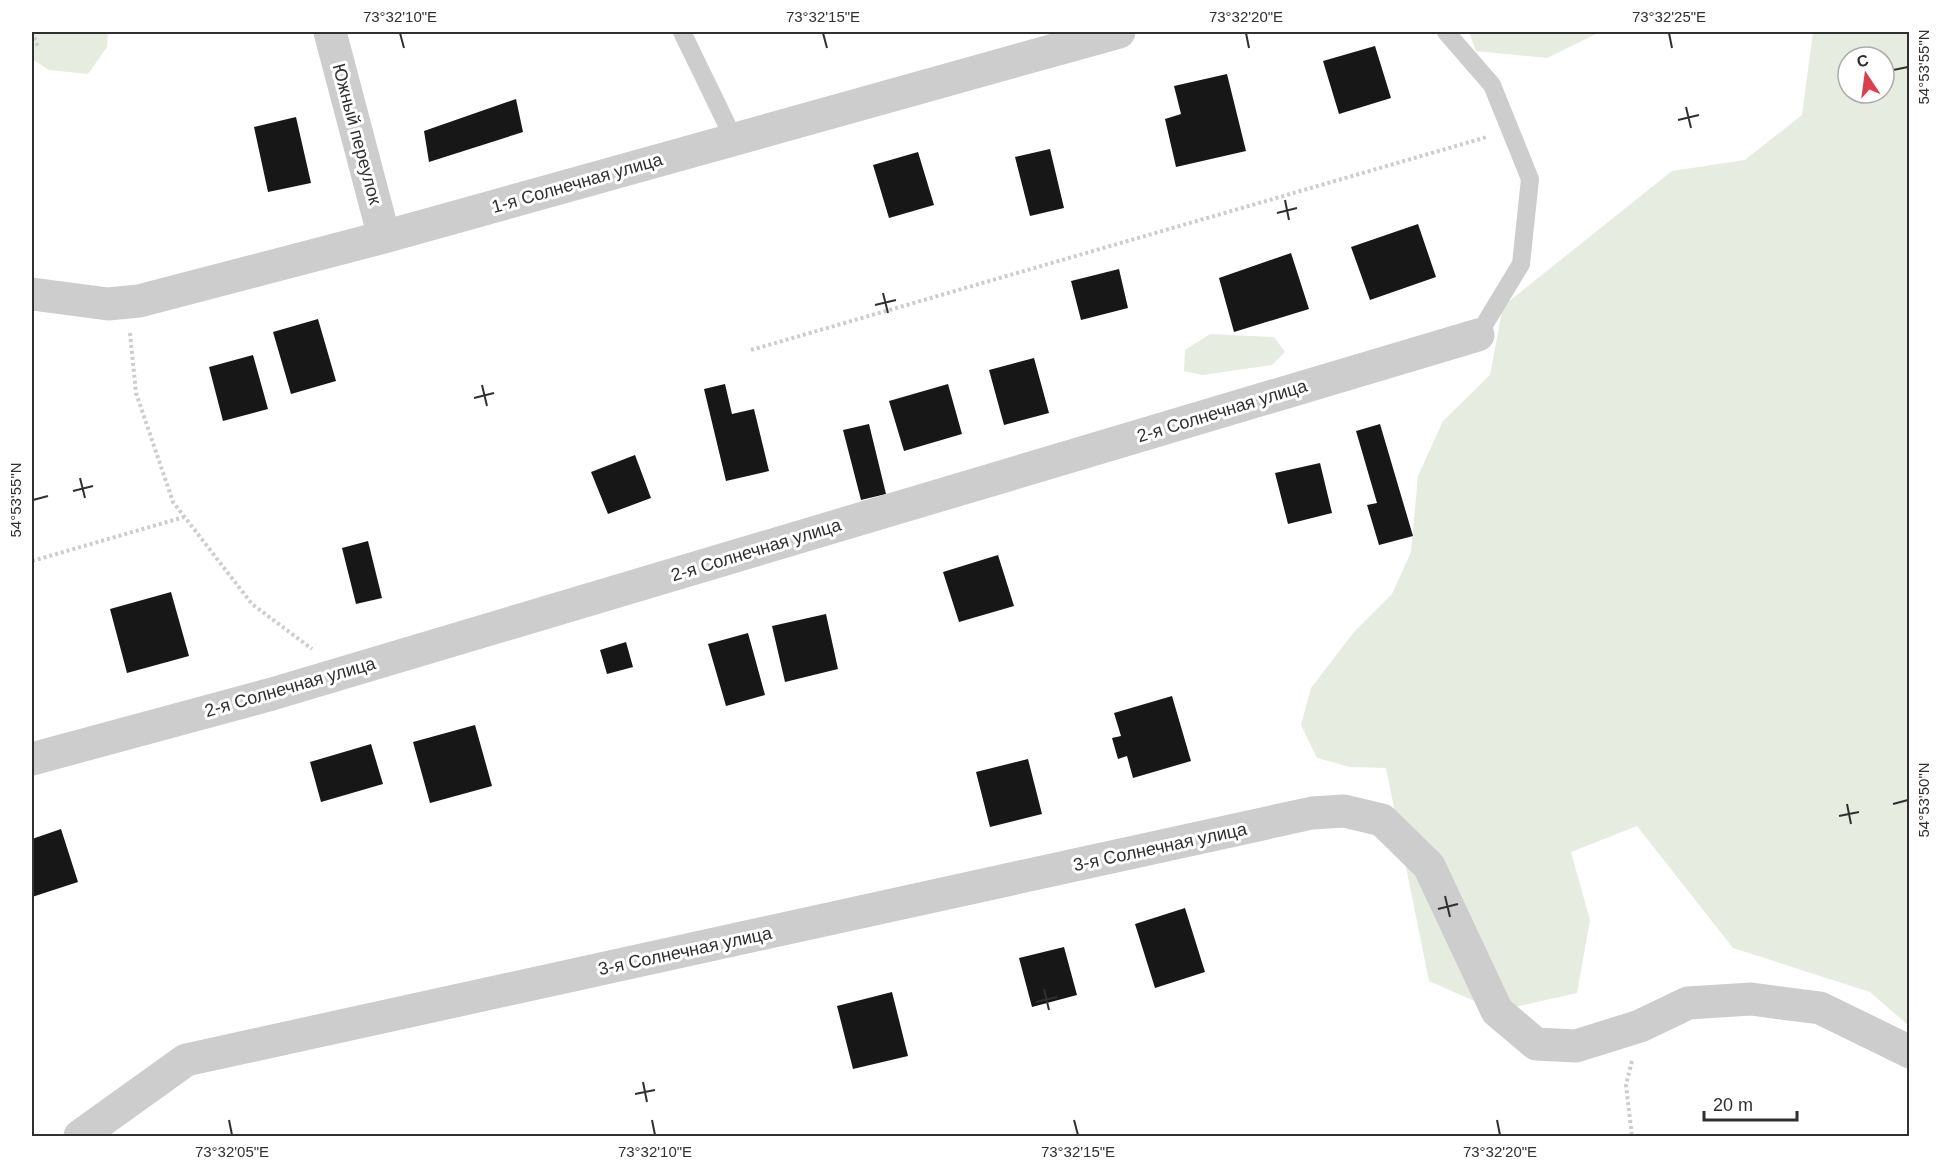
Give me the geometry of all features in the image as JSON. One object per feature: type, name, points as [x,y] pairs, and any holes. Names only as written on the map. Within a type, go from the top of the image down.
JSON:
[{"type":"street","name":"Южный переулок","points":[[330,32],[384,237]]},
{"type":"street","name":"1-я Солнечная улица","points":[[32,294],[108,304],[127,302],[384,237],[1119,32]]},
{"type":"street","name":"2-я Солнечная улица","points":[[32,759],[342,673],[1478,335]]},
{"type":"street","name":"3-я Солнечная улица","points":[[80,1137],[186,1060],[1312,813],[1344,811],[1382,820],[1430,866],[1497,1011],[1536,1044],[1576,1046],[1640,1026],[1688,1003],[1751,999],[1820,1008],[1910,1052]]},
{"type":"lane","points":[[682,32],[730,131],[737,138]]},
{"type":"lane","points":[[1446,32],[1492,85],[1530,178],[1521,264],[1478,335]]},
{"type":"path","points":[[32,32],[39,49]]},
{"type":"path","points":[[751,350],[1510,130]]},
{"type":"path","points":[[127,302],[136,393],[173,502],[252,604],[342,673]]},
{"type":"path","points":[[32,561],[184,517]]},
{"type":"path","points":[[1632,1137],[1626,1085],[1640,1026]]},
{"type":"shaded area","points":[[32,32],[108,32],[107,47],[88,74],[49,70],[32,59]]},
{"type":"shaded area","points":[[1469,32],[1600,32],[1547,58],[1476,51]]},
{"type":"shaded area","points":[[1813,32],[1909,32],[1909,1026],[1870,992],[1733,948],[1637,826],[1571,852],[1590,920],[1577,993],[1497,1011],[1429,981],[1386,768],[1350,767],[1317,758],[1301,725],[1311,688],[1354,632],[1392,594],[1411,552],[1418,476],[1443,421],[1490,375],[1503,306],[1672,171],[1745,160],[1802,115]]},
{"type":"shaded area","points":[[1210,334],[1274,337],[1285,352],[1272,365],[1202,375],[1184,371],[1185,350]]},
{"type":"building","points":[[1375,46],[1391,98],[1339,114],[1323,61]]},
{"type":"building","points":[[1227,74],[1246,151],[1176,167],[1165,119],[1181,114],[1174,86]]},
{"type":"building","points":[[516,99],[523,132],[429,162],[424,131]]},
{"type":"building","points":[[296,117],[311,183],[268,192],[254,127]]},
{"type":"building","points":[[1050,149],[1064,208],[1030,216],[1015,157]]},
{"type":"building","points":[[918,152],[934,205],[889,218],[873,165]]},
{"type":"building","points":[[1418,224],[1436,277],[1370,300],[1351,247]]},
{"type":"building","points":[[1291,253],[1309,309],[1234,332],[1219,278]]},
{"type":"building","points":[[1119,269],[1128,308],[1081,320],[1071,281]]},
{"type":"building","points":[[318,319],[336,381],[291,394],[273,332]]},
{"type":"building","points":[[253,355],[268,409],[223,421],[209,367]]},
{"type":"building","points":[[1034,358],[1049,413],[1004,425],[989,370]]},
{"type":"building","points":[[725,384],[732,414],[754,409],[769,471],[726,481],[704,389]]},
{"type":"building","points":[[948,384],[962,434],[904,451],[889,401]]},
{"type":"building","points":[[869,424],[886,494],[861,500],[843,430]]},
{"type":"building","points":[[1380,424],[1413,536],[1379,545],[1367,505],[1377,503],[1356,431]]},
{"type":"building","points":[[635,455],[651,498],[608,514],[591,472]]},
{"type":"building","points":[[1320,463],[1332,513],[1288,524],[1275,473]]},
{"type":"building","points":[[368,541],[382,598],[356,604],[342,548]]},
{"type":"building","points":[[998,555],[1014,606],[959,622],[943,572]]},
{"type":"building","points":[[171,592],[189,656],[127,673],[110,609]]},
{"type":"building","points":[[826,614],[838,669],[785,682],[772,626]]},
{"type":"building","points":[[748,633],[765,695],[726,706],[708,644]]},
{"type":"building","points":[[626,642],[633,667],[607,674],[600,650]]},
{"type":"building","points":[[1172,696],[1191,761],[1133,778],[1127,756],[1118,759],[1112,738],[1121,736],[1114,713]]},
{"type":"building","points":[[475,725],[492,786],[430,803],[413,742]]},
{"type":"building","points":[[371,744],[383,784],[321,802],[310,762]]},
{"type":"building","points":[[1028,759],[1042,814],[990,827],[976,772]]},
{"type":"building","points":[[61,829],[78,882],[32,897],[32,839]]},
{"type":"building","points":[[1185,908],[1205,972],[1155,988],[1135,924]]},
{"type":"building","points":[[1064,947],[1077,995],[1032,1007],[1019,958]]},
{"type":"building","points":[[892,992],[908,1056],[853,1069],[837,1006]]}]
